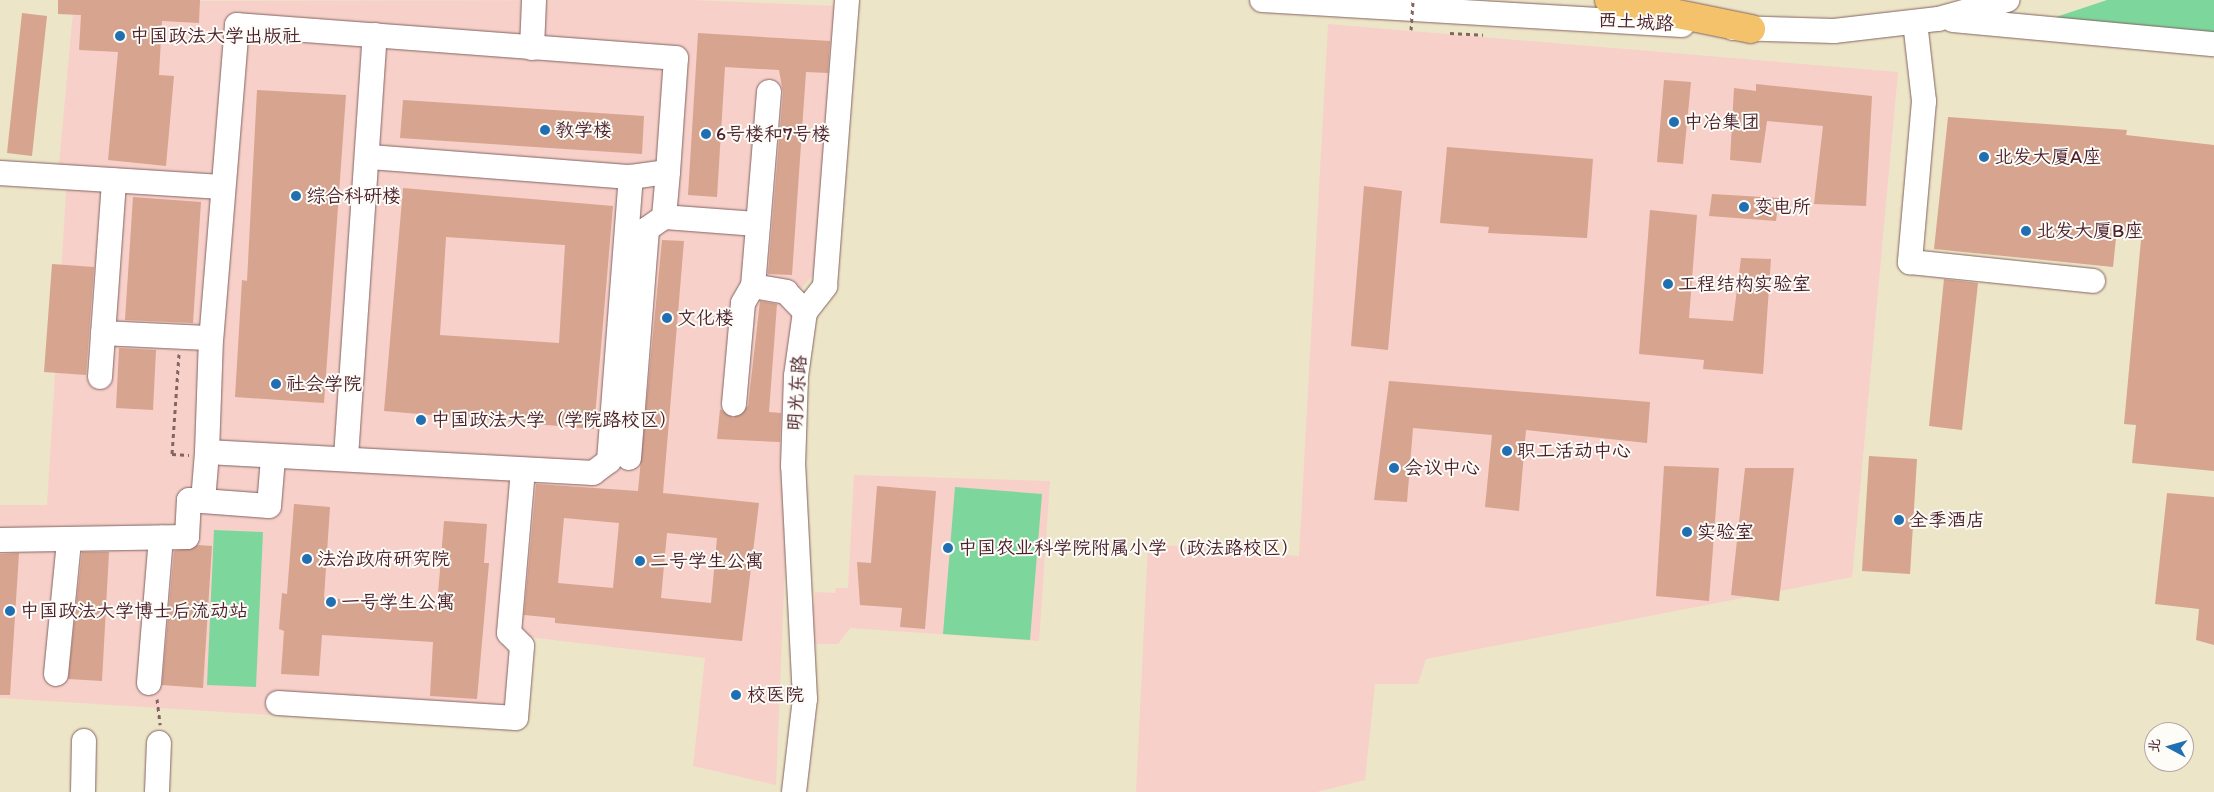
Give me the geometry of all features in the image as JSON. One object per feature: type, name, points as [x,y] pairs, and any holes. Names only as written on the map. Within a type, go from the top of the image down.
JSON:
[{"type":"highway","points":[[1609,0],[1751,29]]},
{"type":"street","points":[[532,48],[534,0]]},
{"type":"street","points":[[753,286],[786,292],[805,312],[824,286],[847,0]]},
{"type":"street","name":"西土城路","points":[[1262,0],[1751,29],[1834,31],[1938,19],[2007,0]]},
{"type":"street","points":[[1938,19],[2214,44]]},
{"type":"street","points":[[1914,22],[1924,101],[1910,262],[2093,281]]},
{"type":"street","points":[[203,501],[207,454],[210,338],[237,25],[676,58],[664,217]]},
{"type":"street","points":[[346,457],[376,35]]},
{"type":"street","points":[[734,404],[743,303],[753,286],[769,92]]},
{"type":"street","points":[[368,157],[631,177],[668,172]]},
{"type":"street","points":[[0,173],[67,176],[222,188]]},
{"type":"street","points":[[207,454],[273,458],[346,457],[523,470],[593,473],[609,462],[631,177]]},
{"type":"street","points":[[100,377],[114,180]]},
{"type":"street","points":[[629,458],[647,229],[664,217],[758,224]]},
{"type":"street","name":"明光东路","points":[[794,792],[804,699],[793,466],[805,312]]},
{"type":"street","points":[[103,333],[210,338]]},
{"type":"street","points":[[0,540],[69,541],[187,536],[189,500],[269,506],[273,458]]},
{"type":"street","points":[[278,703],[516,718],[522,646],[509,633],[523,470]]},
{"type":"street","points":[[149,683],[161,538]]},
{"type":"street","points":[[56,674],[69,541]]},
{"type":"street","points":[[83,792],[84,741]]},
{"type":"street","points":[[157,792],[159,743]]},
{"type":"path","points":[[1411,30],[1412,0]]},
{"type":"path","points":[[180,336],[172,454],[207,454]]},
{"type":"path","points":[[149,683],[161,708],[159,743]]},
{"type":"shaded area","name":"中国政法大学（学院路校区）","points":[[691,0],[837,6],[819,268],[801,289],[793,372],[776,785],[693,766],[705,658],[520,636],[512,730],[0,698],[0,505],[47,505],[67,176],[59,165],[74,1]]},
{"type":"shaded area","points":[[1328,24],[1898,72],[1852,577],[1426,659],[1418,684],[1375,684],[1365,780],[1317,792],[1136,792],[1148,544],[1299,556]]},
{"type":"shaded area","name":"中国农业科学院附属小学（政法路校区）","points":[[854,475],[1050,481],[1039,641],[850,628],[838,644],[809,644],[815,592],[835,593],[836,588],[848,588]]},
{"type":"green space","points":[[2107,0],[2214,0],[2214,34],[2047,20]]},
{"type":"green space","points":[[955,487],[1042,494],[1030,640],[943,634]]},
{"type":"green space","points":[[214,530],[263,532],[256,687],[207,685]]},
{"type":"building","points":[[58,0],[200,0],[199,23],[162,21],[159,75],[174,76],[166,166],[108,160],[118,52],[79,50],[81,15],[58,14]]},
{"type":"building","points":[[22,13],[47,16],[32,156],[7,153]]},
{"type":"building","name":"6号楼和7号楼","points":[[698,33],[830,41],[828,73],[806,72],[792,275],[768,274],[783,93],[779,70],[725,67],[717,197],[688,195]]},
{"type":"building","name":"中冶集团","points":[[1664,80],[1691,82],[1683,164],[1657,162]]},
{"type":"building","points":[[1756,84],[1872,96],[1866,206],[1814,204],[1823,126],[1767,121],[1761,163],[1730,160],[1734,88],[1756,91]]},
{"type":"building","points":[[257,90],[346,95],[324,403],[235,397],[242,280],[247,281]]},
{"type":"building","name":"教学楼","points":[[403,100],[644,116],[642,154],[400,138]]},
{"type":"building","points":[[1948,117],[2127,130],[2126,135],[2214,145],[2214,471],[2132,463],[2136,425],[2124,424],[2141,240],[2116,238],[2113,267],[1934,249]]},
{"type":"building","points":[[1447,147],[1593,159],[1587,238],[1488,233],[1489,227],[1440,223]]},
{"type":"building","points":[[1364,186],[1402,191],[1388,350],[1351,346]]},
{"type":"building","points":[[403,188],[613,206],[594,429],[384,411]],"holes":[[[446,237],[565,245],[559,343],[440,335]]]},
{"type":"building","name":"变电所","points":[[1712,194],[1779,198],[1776,221],[1709,216]]},
{"type":"building","points":[[133,197],[201,202],[193,323],[125,320]]},
{"type":"building","points":[[1650,210],[1697,215],[1689,318],[1733,321],[1741,258],[1771,259],[1763,374],[1703,369],[1704,360],[1639,354]]},
{"type":"building","name":"二号学生公寓","points":[[662,240],[684,241],[663,493],[759,503],[742,641],[555,623],[555,618],[524,615],[536,484],[638,491]],"holes":[[[564,518],[619,523],[613,588],[558,583]],[[667,533],[717,538],[711,603],[661,598]]]},
{"type":"building","points":[[52,264],[94,267],[86,375],[44,372]]},
{"type":"building","points":[[1944,279],[1978,283],[1962,430],[1929,426]]},
{"type":"building","points":[[760,301],[777,304],[769,412],[781,413],[780,442],[717,439],[720,409],[733,418],[748,406]]},
{"type":"building","points":[[119,348],[156,350],[153,410],[116,408]]},
{"type":"building","points":[[1389,381],[1650,402],[1647,443],[1526,430],[1519,511],[1485,507],[1492,435],[1413,428],[1407,502],[1374,500]]},
{"type":"building","points":[[1869,456],[1917,459],[1910,574],[1862,571]]},
{"type":"building","name":"实验室","points":[[1664,466],[1719,468],[1709,601],[1656,596]]},
{"type":"building","name":"实验室","points":[[1745,468],[1794,468],[1779,601],[1731,595]]},
{"type":"building","points":[[877,486],[936,491],[925,629],[900,627],[902,608],[860,605],[857,562],[871,563]]},
{"type":"building","points":[[2167,493],[2214,497],[2214,645],[2196,640],[2199,609],[2155,604]]},
{"type":"building","name":"一号学生公寓","points":[[294,504],[330,507],[324,598],[437,606],[444,521],[487,524],[484,563],[489,563],[477,699],[430,696],[433,642],[322,635],[319,676],[281,674],[284,631],[279,629],[282,593],[287,594]]},
{"type":"building","points":[[198,545],[212,546],[203,688],[162,685],[174,551]]},
{"type":"building","points":[[82,552],[109,552],[102,681],[68,679]]},
{"type":"building","points":[[19,553],[10,695],[0,695],[0,554]]},
{"type":"place","name":"中国政法大学出版社","points":[[120,36]]},
{"type":"place","name":"中冶集团","points":[[1674,122]]},
{"type":"place","name":"教学楼","points":[[545,130]]},
{"type":"place","name":"6号楼和7号楼","points":[[706,134]]},
{"type":"place","name":"北发大厦A座","points":[[1984,157]]},
{"type":"place","name":"综合科研楼","points":[[296,196]]},
{"type":"place","name":"变电所","points":[[1744,207]]},
{"type":"place","name":"北发大厦B座","points":[[2026,231]]},
{"type":"place","name":"工程结构实验室","points":[[1668,284]]},
{"type":"place","name":"文化楼","points":[[667,318]]},
{"type":"place","name":"社会学院","points":[[276,384]]},
{"type":"place","name":"中国政法大学（学院路校区）","points":[[421,420]]},
{"type":"place","name":"职工活动中心","points":[[1507,451]]},
{"type":"place","name":"会议中心","points":[[1394,468]]},
{"type":"place","name":"全季酒店","points":[[1899,520]]},
{"type":"place","name":"实验室","points":[[1687,532]]},
{"type":"place","name":"中国农业科学院附属小学（政法路校区）","points":[[948,548]]},
{"type":"place","name":"法治政府研究院","points":[[307,559]]},
{"type":"place","name":"二号学生公寓","points":[[640,561]]},
{"type":"place","name":"一号学生公寓","points":[[331,602]]},
{"type":"place","name":"中国政法大学博士后流动站","points":[[10,611]]},
{"type":"place","name":"校医院","points":[[736,695]]}]
